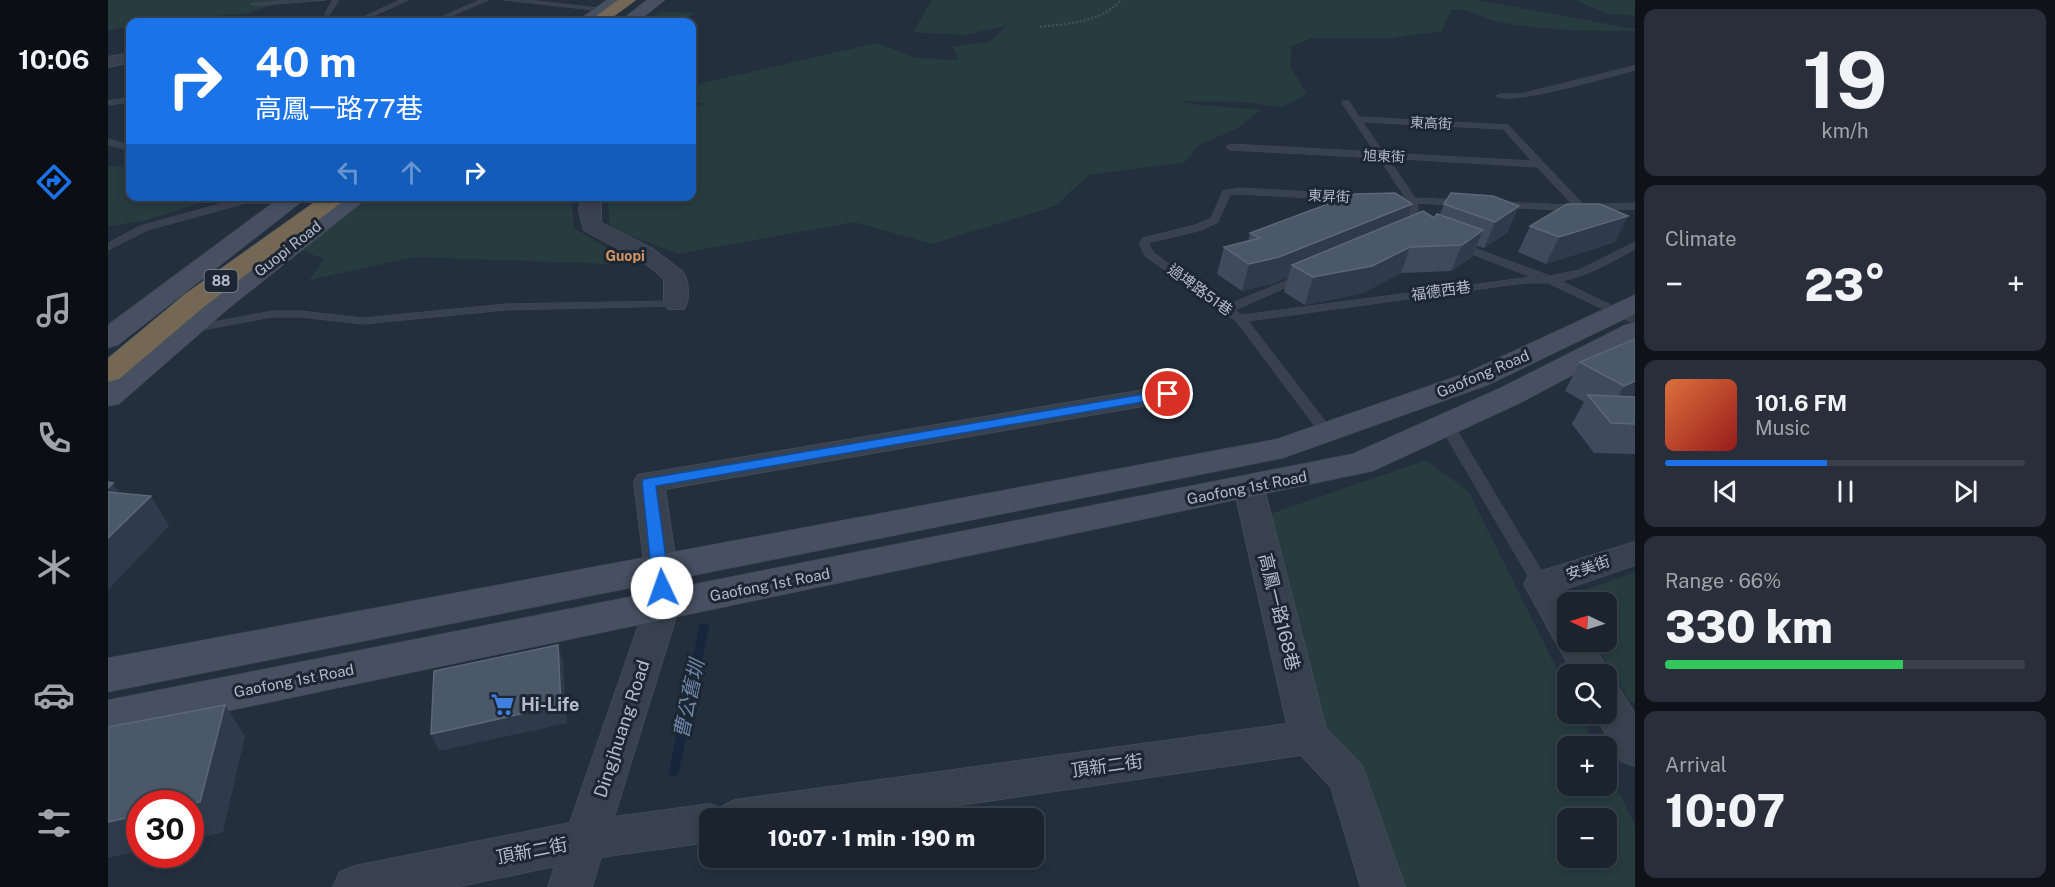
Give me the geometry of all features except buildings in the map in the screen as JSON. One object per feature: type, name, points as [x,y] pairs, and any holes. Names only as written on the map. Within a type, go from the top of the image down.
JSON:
[{"type":"highway","points":[[604,18],[628,0]]},
{"type":"highway","points":[[604,18],[644,0]]},
{"type":"highway","name":"88","points":[[108,349],[296,201]]},
{"type":"highway","name":"88","points":[[108,373],[195,300],[332,201]]},
{"type":"street","points":[[604,18],[618,0]]},
{"type":"street","points":[[632,18],[657,0]]},
{"type":"street","points":[[108,62],[126,59]]},
{"type":"street","points":[[108,339],[296,201]]},
{"type":"street","name":"Guopi Road","points":[[108,397],[187,329],[352,201]]},
{"type":"street","points":[[590,201],[591,226],[615,241],[660,261],[675,277],[676,304]]},
{"type":"street","name":"Gaofong Road","points":[[1361,463],[1509,396],[1630,317]]},
{"type":"street","name":"Gaofong Road","points":[[1328,434],[1477,380],[1630,317]]},
{"type":"street","points":[[662,588],[649,482],[1168,394]]},
{"type":"street","name":"Gaofong 1st Road","points":[[108,718],[662,588],[1272,450],[1328,434]]},
{"type":"street","name":"Gaofong 1st Road","points":[[108,675],[662,588],[1249,488],[1361,463]]},
{"type":"street","name":"高鳳一路168巷","points":[[1249,488],[1309,737]]},
{"type":"street","name":"安美街","points":[[1541,584],[1635,552]]},
{"type":"street","points":[[1541,584],[1557,611]]},
{"type":"street","name":"Dingjhuang Road","points":[[570,887],[662,588]]},
{"type":"street","points":[[1617,717],[1633,742]]},
{"type":"street","points":[[1309,737],[1348,778],[1383,887]]},
{"type":"street","name":"頂新二街","points":[[812,808],[1309,737]]},
{"type":"street","name":"頂新二街","points":[[355,887],[585,840],[699,824]]},
{"type":"lane","points":[[254,4],[323,0]]},
{"type":"lane","points":[[327,14],[336,0]]},
{"type":"lane","points":[[365,18],[405,0]]},
{"type":"lane","points":[[446,18],[485,0]]},
{"type":"lane","points":[[508,0],[604,18]]},
{"type":"lane","points":[[1500,96],[1521,96],[1635,68]]},
{"type":"lane","points":[[108,103],[126,101]]},
{"type":"lane","points":[[1346,104],[1412,200],[1416,232]]},
{"type":"lane","name":"東高街","points":[[1357,119],[1505,128],[1539,164]]},
{"type":"lane","points":[[108,142],[126,147]]},
{"type":"lane","name":"旭東街","points":[[1230,147],[1539,164]]},
{"type":"lane","points":[[1539,164],[1581,208]]},
{"type":"lane","name":"東昇街","points":[[1239,191],[1468,203]]},
{"type":"lane","name":"過埤路51巷","points":[[1239,191],[1226,193],[1215,220],[1202,228],[1158,236],[1147,240],[1144,244],[1150,255],[1240,320],[1328,434]]},
{"type":"lane","points":[[108,247],[144,228],[242,201]]},
{"type":"lane","points":[[1491,204],[1581,208],[1635,206]]},
{"type":"lane","points":[[1443,239],[1552,281],[1630,317]]},
{"type":"lane","name":"福德西巷","points":[[1240,320],[1524,280],[1552,281],[1580,274],[1635,245]]},
{"type":"lane","points":[[1227,309],[1311,274]]},
{"type":"lane","points":[[187,329],[272,314],[300,314],[363,321],[506,307],[676,304]]},
{"type":"lane","points":[[1446,424],[1541,584]]},
{"type":"path","points":[[1040,27],[1094,19],[1110,12],[1121,0]]},
{"type":"green space","points":[[108,0],[287,0],[245,14],[188,18],[126,18],[126,27],[108,31]]},
{"type":"green space","points":[[932,0],[1476,0],[1635,29],[1635,31],[1585,31],[1550,29],[1500,22],[1469,12],[1451,10],[1442,31],[1391,38],[1312,38],[1292,46],[1290,66],[1307,94],[1282,107],[1241,102],[1180,101],[1199,105],[1261,110],[1238,128],[1197,146],[1185,162],[1089,175],[1055,206],[932,244],[854,222],[678,254],[610,228],[608,201],[696,201],[696,107],[707,103],[696,102],[696,83],[877,43],[916,58],[958,60],[953,47],[988,42],[1008,25],[965,35],[913,32]]},
{"type":"green space","points":[[1574,0],[1635,0],[1635,16],[1609,14]]},
{"type":"green space","points":[[660,12],[695,13],[688,18],[650,18]]},
{"type":"green space","points":[[108,166],[126,167],[126,201],[206,201],[144,221],[108,226]]},
{"type":"green space","points":[[364,201],[571,201],[574,228],[636,265],[415,257],[309,280],[324,259],[298,249]]},
{"type":"green space","points":[[1426,460],[1469,492],[1557,670],[1557,724],[1585,724],[1591,736],[1557,736],[1557,796],[1617,796],[1617,788],[1635,825],[1635,887],[1399,887],[1321,734],[1267,515]]},
{"type":"green space","points":[[1635,572],[1635,703],[1630,701],[1617,679],[1617,664],[1608,664],[1601,652],[1617,652],[1617,592],[1579,592]]},
{"type":"waterway","name":"曹公舊圳","points":[[674,771],[704,628]]},
{"type":"place","name":"Hi-Life","points":[[503,705]]},
{"type":"district","name":"Guopi","points":[[625,256]]},
{"type":"route","points":[[662,588],[649,482],[1168,394]]}]
